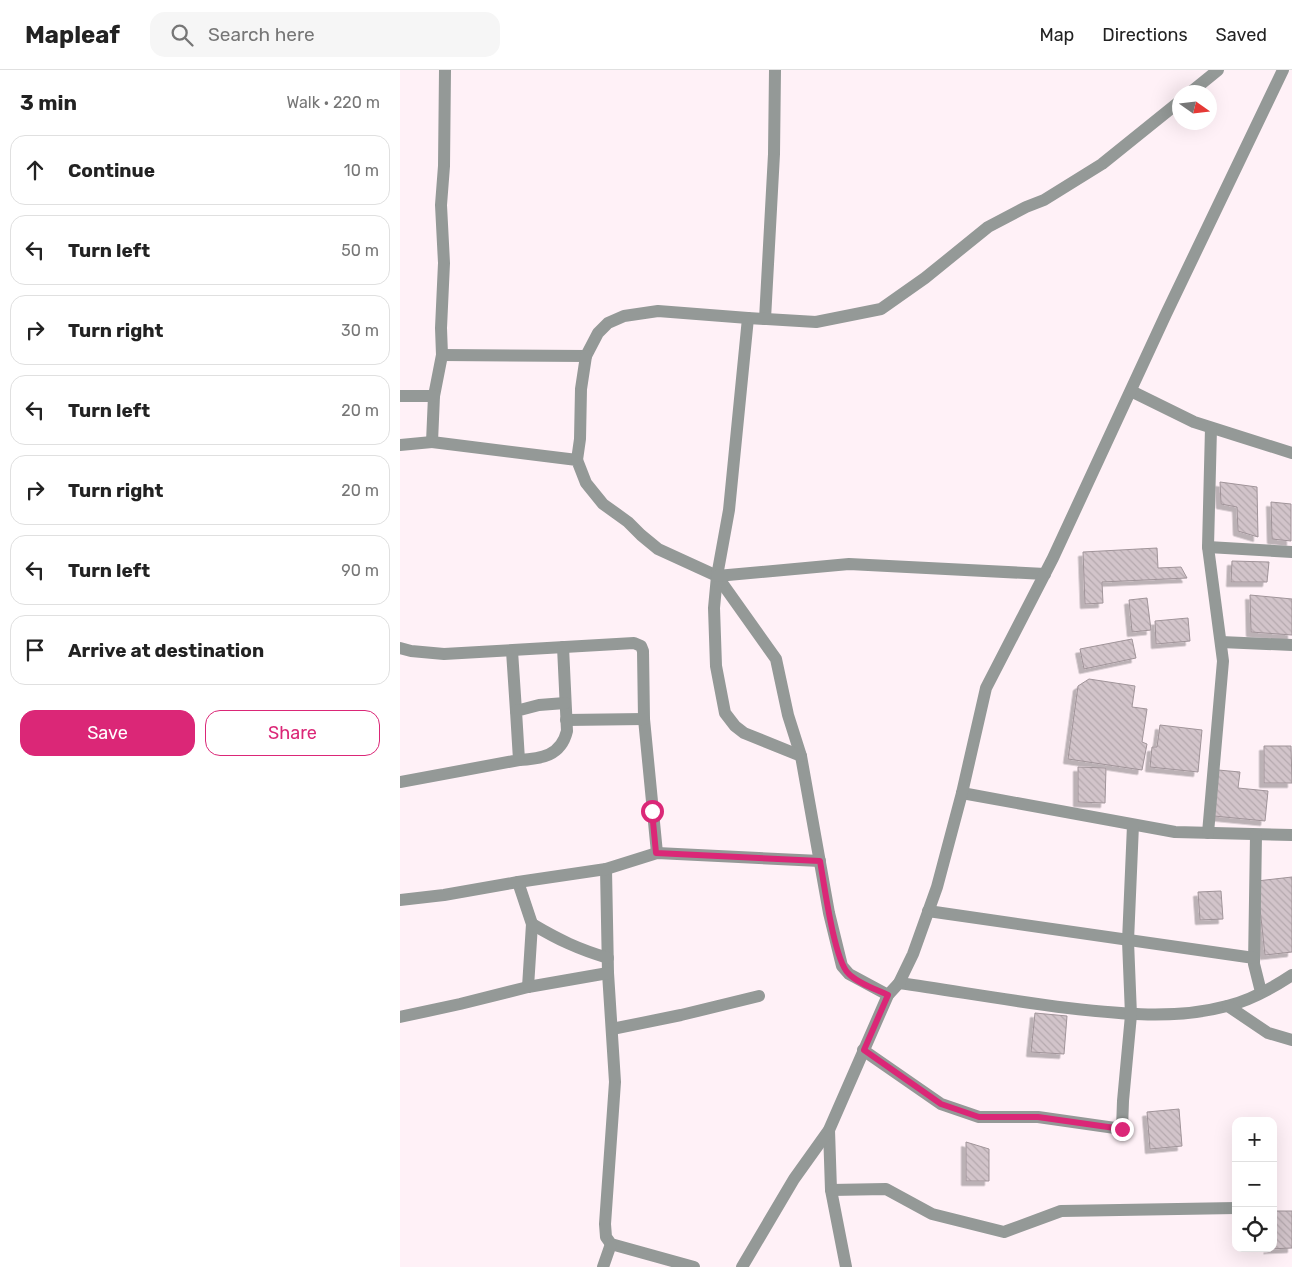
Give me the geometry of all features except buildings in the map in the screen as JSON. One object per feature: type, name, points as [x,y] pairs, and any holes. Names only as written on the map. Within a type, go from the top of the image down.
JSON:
[{"type":"street","points":[[432,442],[434,396],[442,355],[441,328],[444,263],[441,205],[444,166],[445,70]]},
{"type":"street","points":[[765,319],[774,154],[775,70]]},
{"type":"street","points":[[1200,85],[1218,70]]},
{"type":"street","points":[[742,1267],[794,1179],[829,1130],[888,995],[899,983],[913,954],[937,887],[962,793],[986,688],[1045,574],[1284,70]]},
{"type":"street","points":[[1045,574],[849,564],[717,576],[658,549],[640,535],[628,522],[603,504],[586,483],[577,460],[580,439],[581,389],[586,356],[598,333],[608,323],[624,316],[658,310],[816,322],[881,309],[925,278],[988,227],[1026,207],[1044,200],[1102,164],[1172,108]]},
{"type":"street","points":[[748,318],[728,510],[717,576],[714,608],[716,666],[725,713],[735,726],[744,733],[801,756]]},
{"type":"street","points":[[442,355],[586,356]]},
{"type":"street","points":[[1131,391],[1194,422],[1292,453]]},
{"type":"street","points":[[400,396],[434,396]]},
{"type":"street","points":[[1208,833],[1223,661],[1208,547],[1210,428]]},
{"type":"street","points":[[400,445],[432,442],[577,460]]},
{"type":"street","points":[[1208,547],[1292,552]]},
{"type":"street","points":[[717,576],[776,659],[788,715],[801,756],[829,913],[842,966],[849,974],[888,995]]},
{"type":"street","points":[[1221,642],[1292,644]]},
{"type":"street","points":[[400,648],[411,652],[444,654],[634,643],[641,646],[643,651],[644,719],[656,853]]},
{"type":"street","points":[[400,782],[518,760],[537,759],[557,750],[567,731],[563,647]]},
{"type":"street","points":[[512,651],[518,760]]},
{"type":"street","points":[[516,712],[539,705],[565,703]]},
{"type":"street","points":[[566,720],[644,719]]},
{"type":"street","points":[[962,793],[1175,832],[1292,835]]},
{"type":"street","points":[[864,1050],[941,1104],[979,1117],[1038,1117],[1122,1129],[1131,1015],[1128,941],[1133,824]]},
{"type":"street","points":[[1256,835],[1254,958],[1261,992]]},
{"type":"street","points":[[400,900],[444,895],[606,869],[656,853],[820,861]]},
{"type":"street","points":[[606,869],[608,973],[615,1082],[605,1224],[606,1237],[611,1244],[694,1267]]},
{"type":"street","points":[[518,882],[532,924],[528,987]]},
{"type":"street","points":[[928,911],[1254,958]]},
{"type":"street","points":[[532,924],[574,947],[608,958]]},
{"type":"street","points":[[400,1017],[528,987],[608,973]]},
{"type":"street","points":[[899,983],[1042,1005],[1131,1015],[1178,1014],[1228,1006],[1272,988],[1292,975]]},
{"type":"street","points":[[612,1029],[682,1015],[759,996]]},
{"type":"street","points":[[1228,1006],[1268,1033],[1292,1040]]},
{"type":"street","points":[[829,1130],[831,1190],[846,1267]]},
{"type":"street","points":[[831,1190],[886,1188],[932,1214],[1004,1232],[1062,1211],[1232,1208]]},
{"type":"street","points":[[602,1267],[611,1244]]},
{"type":"route","points":[[652,811],[656,853],[820,861],[829,913],[842,966],[849,974],[888,995],[864,1050],[941,1104],[979,1117],[1038,1117],[1122,1129]]}]
